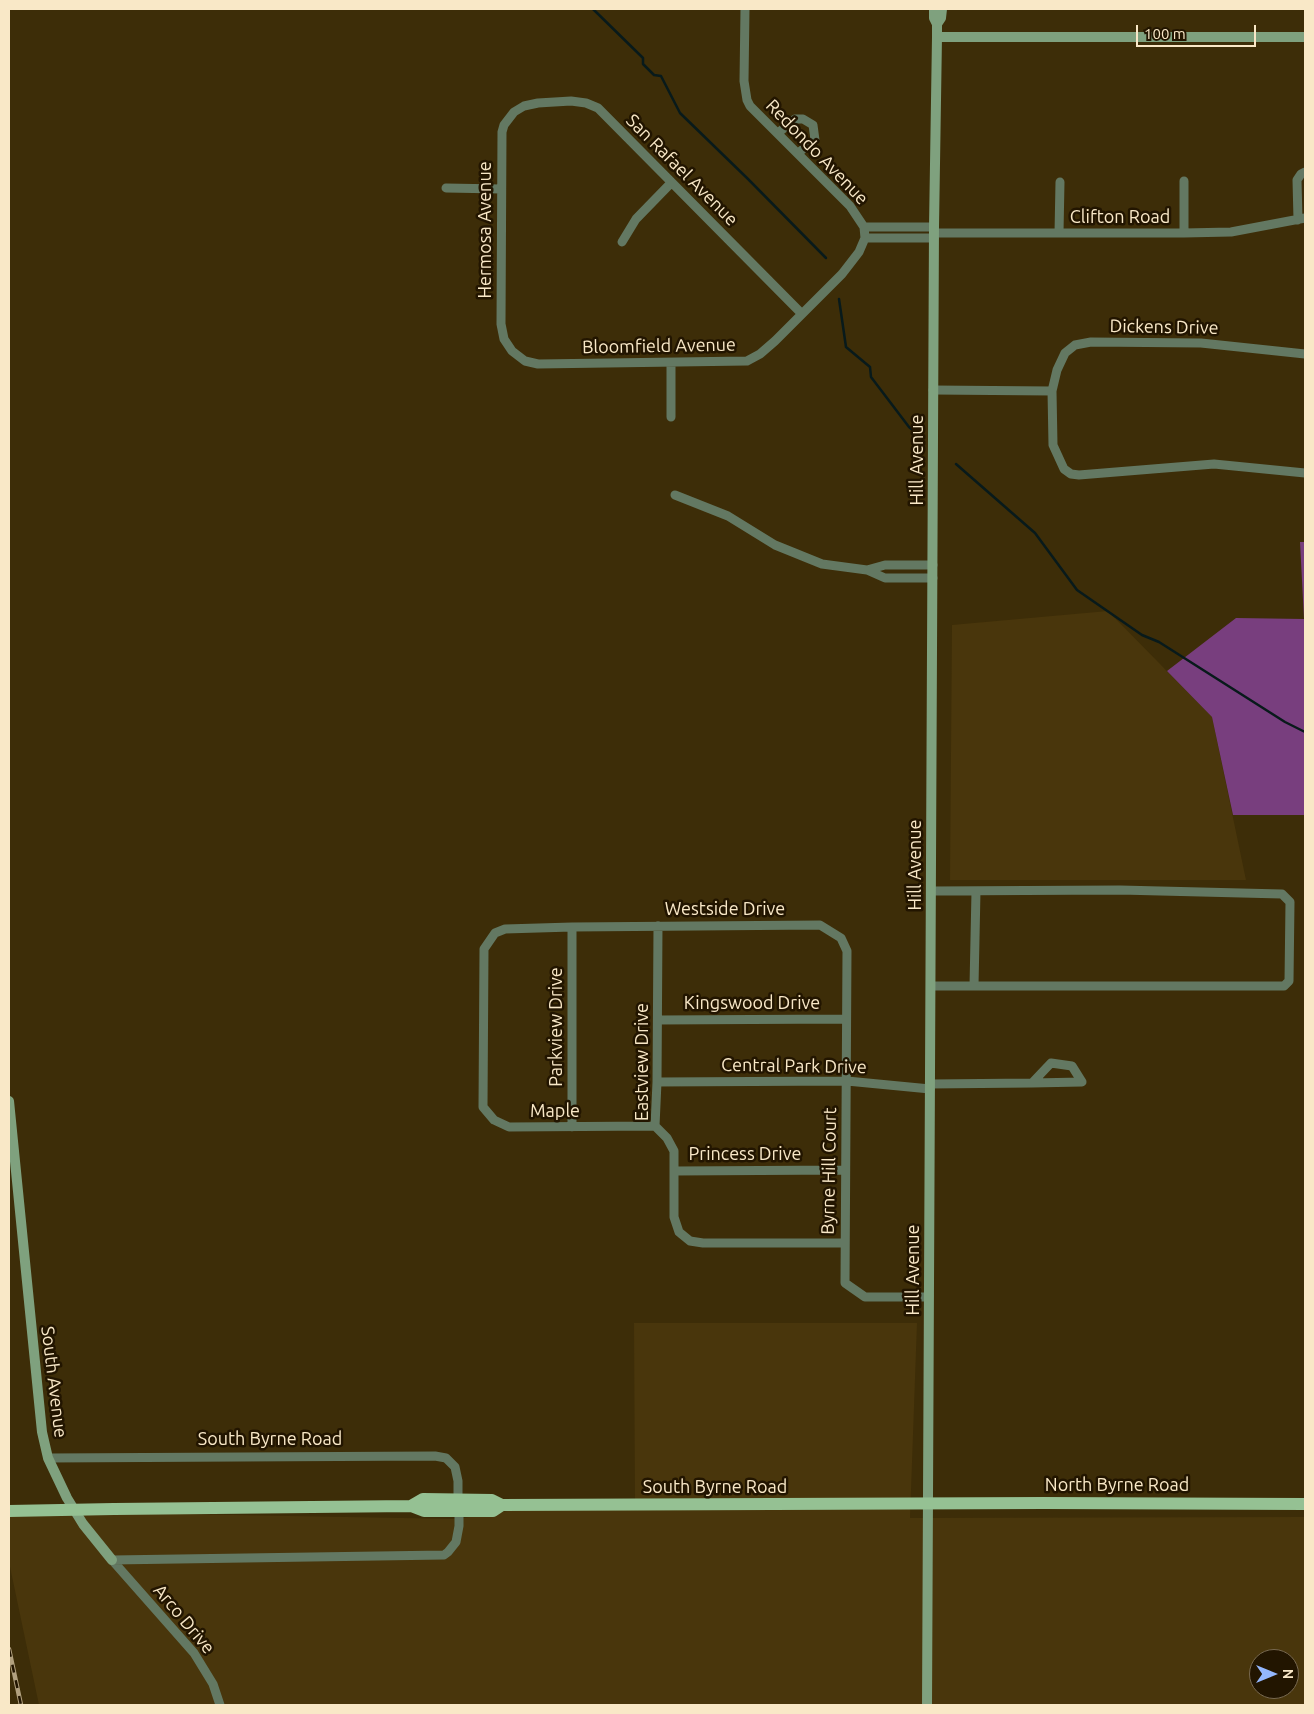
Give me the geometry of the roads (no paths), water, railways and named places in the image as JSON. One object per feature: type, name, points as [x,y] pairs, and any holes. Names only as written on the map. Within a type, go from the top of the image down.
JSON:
[{"type":"main road","name":"Hill Avenue","points":[[927,1705],[933,390],[937,37],[934,9]]},
{"type":"main road","name":"Hill Avenue","points":[[937,24],[942,18],[942,9]]},
{"type":"main road","points":[[937,37],[1305,37]]},
{"type":"main road","name":"South Avenue","points":[[9,1101],[42,1432],[48,1458],[67,1498],[84,1524],[112,1560]]},
{"type":"main road","name":"South Byrne Road","points":[[9,1511],[411,1506],[424,1499],[458,1505],[492,1500],[502,1505],[928,1503]]},
{"type":"main road","name":"North Byrne Road","points":[[928,1503],[1305,1504]]},
{"type":"street","name":"Redondo Avenue","points":[[745,9],[744,81],[747,100],[750,106],[850,206],[864,227]]},
{"type":"street","name":"San Rafael Avenue","points":[[517,110],[538,102],[571,101],[586,103],[598,108],[802,314]]},
{"type":"street","name":"Hermosa Avenue","points":[[512,352],[504,339],[501,324],[502,132],[507,121],[517,110]]},
{"type":"street","points":[[778,133],[794,119],[802,119],[814,125],[815,140],[798,154]]},
{"type":"street","points":[[1301,219],[1298,180],[1301,174],[1305,172]]},
{"type":"street","points":[[1184,181],[1184,233]]},
{"type":"street","points":[[1059,233],[1060,182]]},
{"type":"street","points":[[622,242],[636,219],[671,183]]},
{"type":"street","points":[[446,188],[501,189]]},
{"type":"street","name":"Clifton Road","points":[[934,233],[1232,232],[1301,219]]},
{"type":"street","points":[[864,227],[934,233],[865,238],[864,227]]},
{"type":"street","name":"Bloomfield Avenue","points":[[512,352],[525,361],[538,364],[747,361],[760,354],[842,274],[860,252],[865,238]]},
{"type":"street","name":"Dickens Drive","points":[[1305,354],[1208,344],[1090,342],[1075,345],[1065,354],[1057,370],[1052,391],[1053,445],[1064,469],[1071,474],[1079,475],[1214,464],[1305,473]]},
{"type":"street","points":[[671,363],[671,417]]},
{"type":"street","points":[[933,390],[1052,391]]},
{"type":"street","points":[[675,495],[728,516],[775,545],[822,564],[867,570],[885,578],[933,578]]},
{"type":"street","points":[[867,570],[885,565],[933,564]]},
{"type":"street","points":[[931,891],[1120,890],[1282,894],[1290,902],[1289,981],[1284,986],[931,986]]},
{"type":"street","points":[[974,986],[976,891]]},
{"type":"street","name":"Westside Drive","points":[[483,1086],[484,949],[495,933],[505,929],[820,925],[841,938],[846,952],[846,970]]},
{"type":"street","name":"Eastview Drive","points":[[658,926],[656,1126],[667,1138],[674,1151],[674,1218],[679,1232],[690,1241],[703,1244],[845,1243]]},
{"type":"street","name":"Parkview Drive","points":[[572,927],[572,1127]]},
{"type":"street","name":"Byrne Hill Court","points":[[846,970],[845,1283],[865,1297],[929,1297]]},
{"type":"street","name":"Kingswood Drive","points":[[658,1020],[846,1020]]},
{"type":"street","name":"Central Park Drive","points":[[657,1082],[847,1081],[930,1087],[1082,1082],[1072,1066],[1051,1063],[1032,1083]]},
{"type":"street","name":"Maple","points":[[483,1086],[483,1107],[494,1120],[509,1127],[656,1126]]},
{"type":"street","name":"Princess Drive","points":[[675,1171],[844,1170]]},
{"type":"street","name":"South Byrne Road","points":[[48,1458],[435,1456],[446,1458],[455,1467],[458,1481],[460,1526],[456,1542],[444,1555],[112,1560]]},
{"type":"street","name":"Arco Drive","points":[[112,1560],[194,1653],[213,1684],[220,1705]]},
{"type":"waterway","points":[[593,9],[643,58],[643,64],[654,75],[661,76],[680,113],[826,258]]},
{"type":"waterway","points":[[839,299],[846,347],[870,367],[871,377],[909,427],[916,433]]},
{"type":"waterway","points":[[956,464],[1035,533],[1077,590],[1142,635],[1159,642],[1285,722],[1305,732]]},
{"type":"railway","points":[[9,1649],[21,1705]]}]
